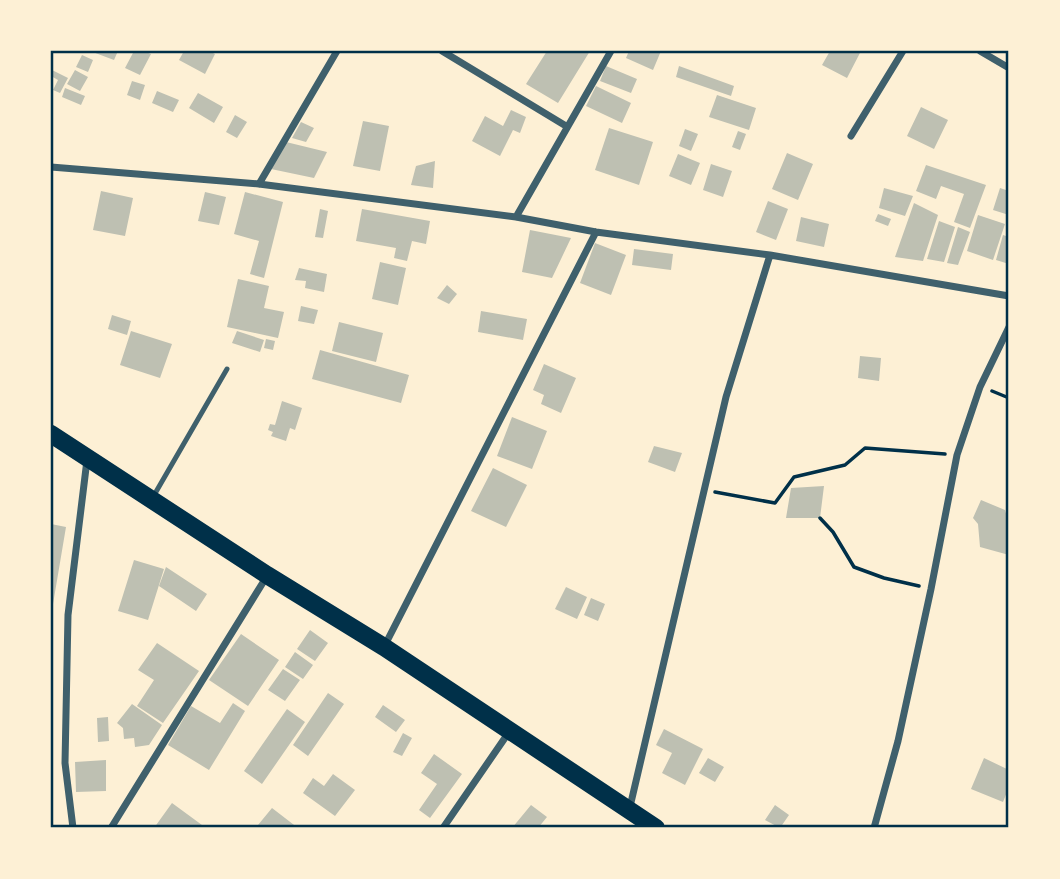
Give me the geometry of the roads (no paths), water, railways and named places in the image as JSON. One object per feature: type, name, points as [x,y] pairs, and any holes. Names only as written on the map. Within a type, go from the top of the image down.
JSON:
[{"type":"main road","points":[[51,434],[384,648],[656,828]]},
{"type":"street","points":[[258,184],[337,51]]},
{"type":"street","points":[[442,51],[566,126]]},
{"type":"street","points":[[516,217],[611,51]]},
{"type":"street","points":[[852,136],[903,51]]},
{"type":"street","points":[[980,51],[1009,68]]},
{"type":"street","points":[[51,167],[258,184],[516,217],[596,232],[770,255],[1009,296]]},
{"type":"street","points":[[384,648],[596,232]]},
{"type":"street","points":[[629,811],[702,489],[726,397],[770,255]]},
{"type":"street","points":[[874,828],[898,741],[932,589],[957,455],[980,387],[1009,327]]},
{"type":"street","points":[[73,828],[65,763],[68,615],[87,458]]},
{"type":"street","points":[[111,828],[267,575]]},
{"type":"street","points":[[443,828],[509,732]]},
{"type":"lane","points":[[151,499],[227,369]]}]
